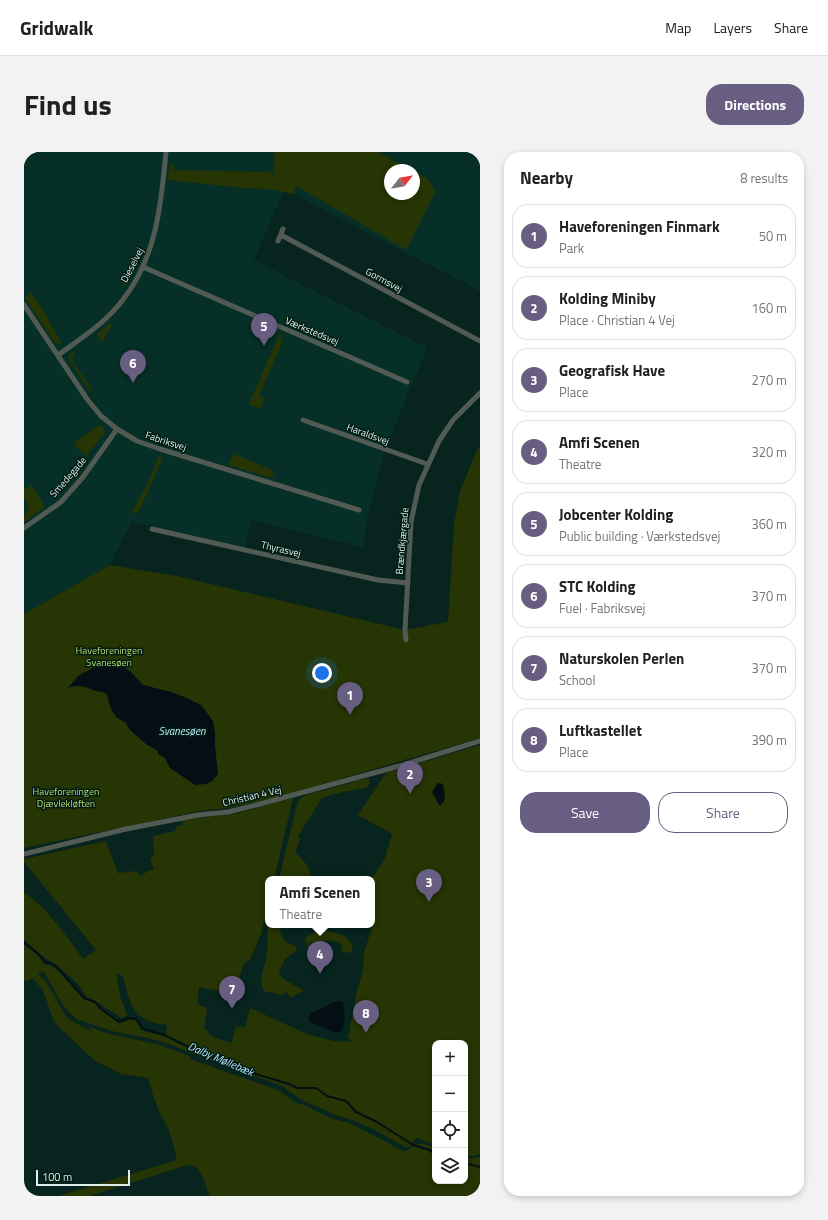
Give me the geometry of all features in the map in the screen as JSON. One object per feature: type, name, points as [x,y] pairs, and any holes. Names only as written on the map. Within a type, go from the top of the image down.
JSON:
[{"type":"street","name":"Dieselvej","points":[[58,355],[91,332],[109,314],[125,297],[143,267],[151,250],[156,232],[166,152]]},
{"type":"street","name":"Gormsvej","points":[[283,229],[279,238],[480,341]]},
{"type":"street","name":"Værkstedsvej","points":[[143,267],[407,382]]},
{"type":"street","name":"Fabriksvej","points":[[24,305],[87,399],[101,416],[117,430],[137,441],[160,449],[360,510]]},
{"type":"street","name":"Brændkjærgade","points":[[406,640],[405,630],[411,522],[418,485],[439,441],[453,420],[480,393]]},
{"type":"street","name":"Haraldsvej","points":[[303,420],[427,464]]},
{"type":"street","name":"Smedegade","points":[[24,528],[61,502],[83,477],[117,430]]},
{"type":"street","name":"Thyrasvej","points":[[152,529],[378,580],[408,583]]},
{"type":"street","name":"Christian 4 Vej","points":[[24,854],[126,829],[198,815],[228,812],[254,806],[396,767],[480,741]]},
{"type":"shaded area","points":[[24,152],[279,152],[283,193],[254,260],[427,348],[386,448],[368,512],[363,547],[252,520],[244,548],[131,522],[110,565],[24,614]]},
{"type":"shaded area","points":[[316,152],[480,152],[480,291],[293,194]]},
{"type":"green space","points":[[274,152],[378,152],[400,164],[384,164],[384,200],[420,200],[420,174],[428,179],[435,192],[406,250],[297,186],[293,194],[268,189],[243,188],[168,180],[170,162],[173,165],[174,170],[270,172],[271,175],[274,175]]},
{"type":"green space","points":[[137,257],[140,258],[125,286],[121,282]]},
{"type":"green space","points":[[31,292],[46,314],[62,344],[55,343],[25,298]]},
{"type":"green space","points":[[110,323],[112,325],[102,342],[97,335]]},
{"type":"green space","points":[[280,333],[282,333],[280,338],[283,340],[259,395],[264,399],[260,409],[249,404]]},
{"type":"green space","points":[[75,351],[73,354],[74,356],[71,359],[93,391],[90,392],[68,358],[69,355]]},
{"type":"green space","points":[[100,425],[104,429],[104,434],[86,456],[74,445],[78,440]]},
{"type":"green space","points":[[480,446],[480,738],[278,797],[230,808],[205,810],[24,848],[24,614],[110,565],[177,576],[405,630],[448,622],[454,524],[460,491],[476,452]]},
{"type":"green space","points":[[235,454],[274,471],[272,478],[228,465],[232,456]]},
{"type":"green space","points":[[159,456],[162,456],[161,462],[140,509],[138,513],[131,513],[147,485]]},
{"type":"green space","points":[[32,485],[45,507],[24,522],[29,506],[24,498],[24,490]]},
{"type":"green space","points":[[480,745],[480,1154],[468,1156],[468,1040],[432,1040],[432,1144],[417,1138],[407,1148],[373,1129],[355,1121],[335,1115],[302,1100],[280,1085],[230,1068],[166,1043],[116,1032],[78,1020],[67,1010],[43,971],[38,974],[47,983],[67,1018],[92,1032],[88,1026],[105,1033],[157,1044],[189,1056],[190,1059],[278,1090],[298,1104],[302,1104],[328,1117],[352,1124],[403,1151],[406,1151],[421,1143],[432,1147],[432,1184],[468,1184],[468,1159],[480,1157],[480,1196],[210,1196],[200,1172],[197,1168],[188,1165],[89,1196],[58,1196],[177,1160],[172,1139],[159,1112],[148,1078],[121,1074],[94,1060],[58,1026],[53,1019],[43,990],[32,978],[27,981],[24,980],[24,945],[38,955],[44,964],[52,966],[57,970],[83,998],[94,1003],[119,1023],[131,1019],[137,1021],[141,1030],[166,1037],[167,1025],[147,1020],[140,1016],[131,1003],[123,976],[116,973],[120,996],[127,1015],[122,1018],[87,997],[77,983],[24,940],[24,892],[49,914],[83,959],[96,950],[24,862],[24,859],[106,841],[118,873],[137,871],[141,876],[149,870],[154,870],[150,858],[154,856],[153,836],[175,831],[177,826],[183,825],[183,820],[234,814],[293,798],[275,876],[265,876],[265,917],[261,934],[250,960],[245,962],[233,994],[199,987],[197,1004],[207,1008],[204,1028],[213,1037],[231,1043],[236,1027],[245,1027],[250,1008],[307,1034],[333,1041],[351,1042],[351,1039],[348,1038],[357,991],[363,971],[364,952],[372,928],[375,928],[374,876],[385,858],[392,834],[358,815],[386,773]]},
{"type":"green space","points":[[368,778],[370,782],[368,787],[322,798],[298,836],[301,838],[295,852],[308,867],[311,876],[280,876],[296,808],[299,800],[306,795]]},
{"type":"green space","points":[[268,928],[279,928],[283,938],[288,943],[295,946],[297,950],[285,959],[279,971],[282,978],[304,991],[290,998],[287,992],[281,995],[264,991],[261,983],[267,953]]},
{"type":"green space","points":[[327,931],[339,934],[349,940],[353,947],[350,954],[347,952],[342,952],[341,944],[333,941],[310,943],[309,951],[305,938],[315,932]]},
{"type":"water","name":"Svanesøen","points":[[100,664],[117,664],[130,671],[143,685],[171,692],[201,705],[213,721],[215,733],[218,774],[212,781],[206,784],[195,785],[170,768],[165,758],[158,754],[158,751],[146,744],[130,730],[126,723],[116,717],[111,709],[107,695],[104,692],[94,691],[79,686],[68,688],[78,676]]},
{"type":"water","points":[[439,783],[443,784],[445,798],[441,805],[439,805],[432,792]]},
{"type":"water","points":[[337,1001],[342,1002],[343,1004],[345,1020],[341,1031],[336,1033],[310,1022],[308,1018],[311,1013]]},
{"type":"waterway","name":"Dalby Møllebæk","points":[[24,942],[45,962],[53,964],[60,970],[84,998],[95,1002],[101,1009],[119,1022],[129,1018],[136,1019],[143,1029],[164,1035],[199,1052],[249,1072],[289,1084],[297,1088],[316,1088],[327,1096],[346,1101],[356,1112],[377,1122],[413,1145],[432,1152]]},
{"type":"waterway","name":"Dalby Møllebæk","points":[[468,1164],[480,1167]]},
{"type":"place","name":"Jobcenter Kolding","points":[[264,346]]},
{"type":"place","name":"STC Kolding","points":[[133,383]]},
{"type":"place","name":"Haveforeningen Finmark","points":[[350,715]]},
{"type":"place","name":"Kolding Miniby","points":[[410,794]]},
{"type":"place","name":"Geografisk Have","points":[[429,902]]},
{"type":"place","name":"Amfi Scenen","points":[[320,974]]},
{"type":"place","name":"Naturskolen Perlen","points":[[232,1009]]},
{"type":"place","name":"Luftkastellet","points":[[366,1033]]},
{"type":"park label","name":"Haveforeningen Svanesøen","points":[[109,656]]},
{"type":"park label","name":"Haveforeningen Djævlekløften","points":[[66,796]]}]
